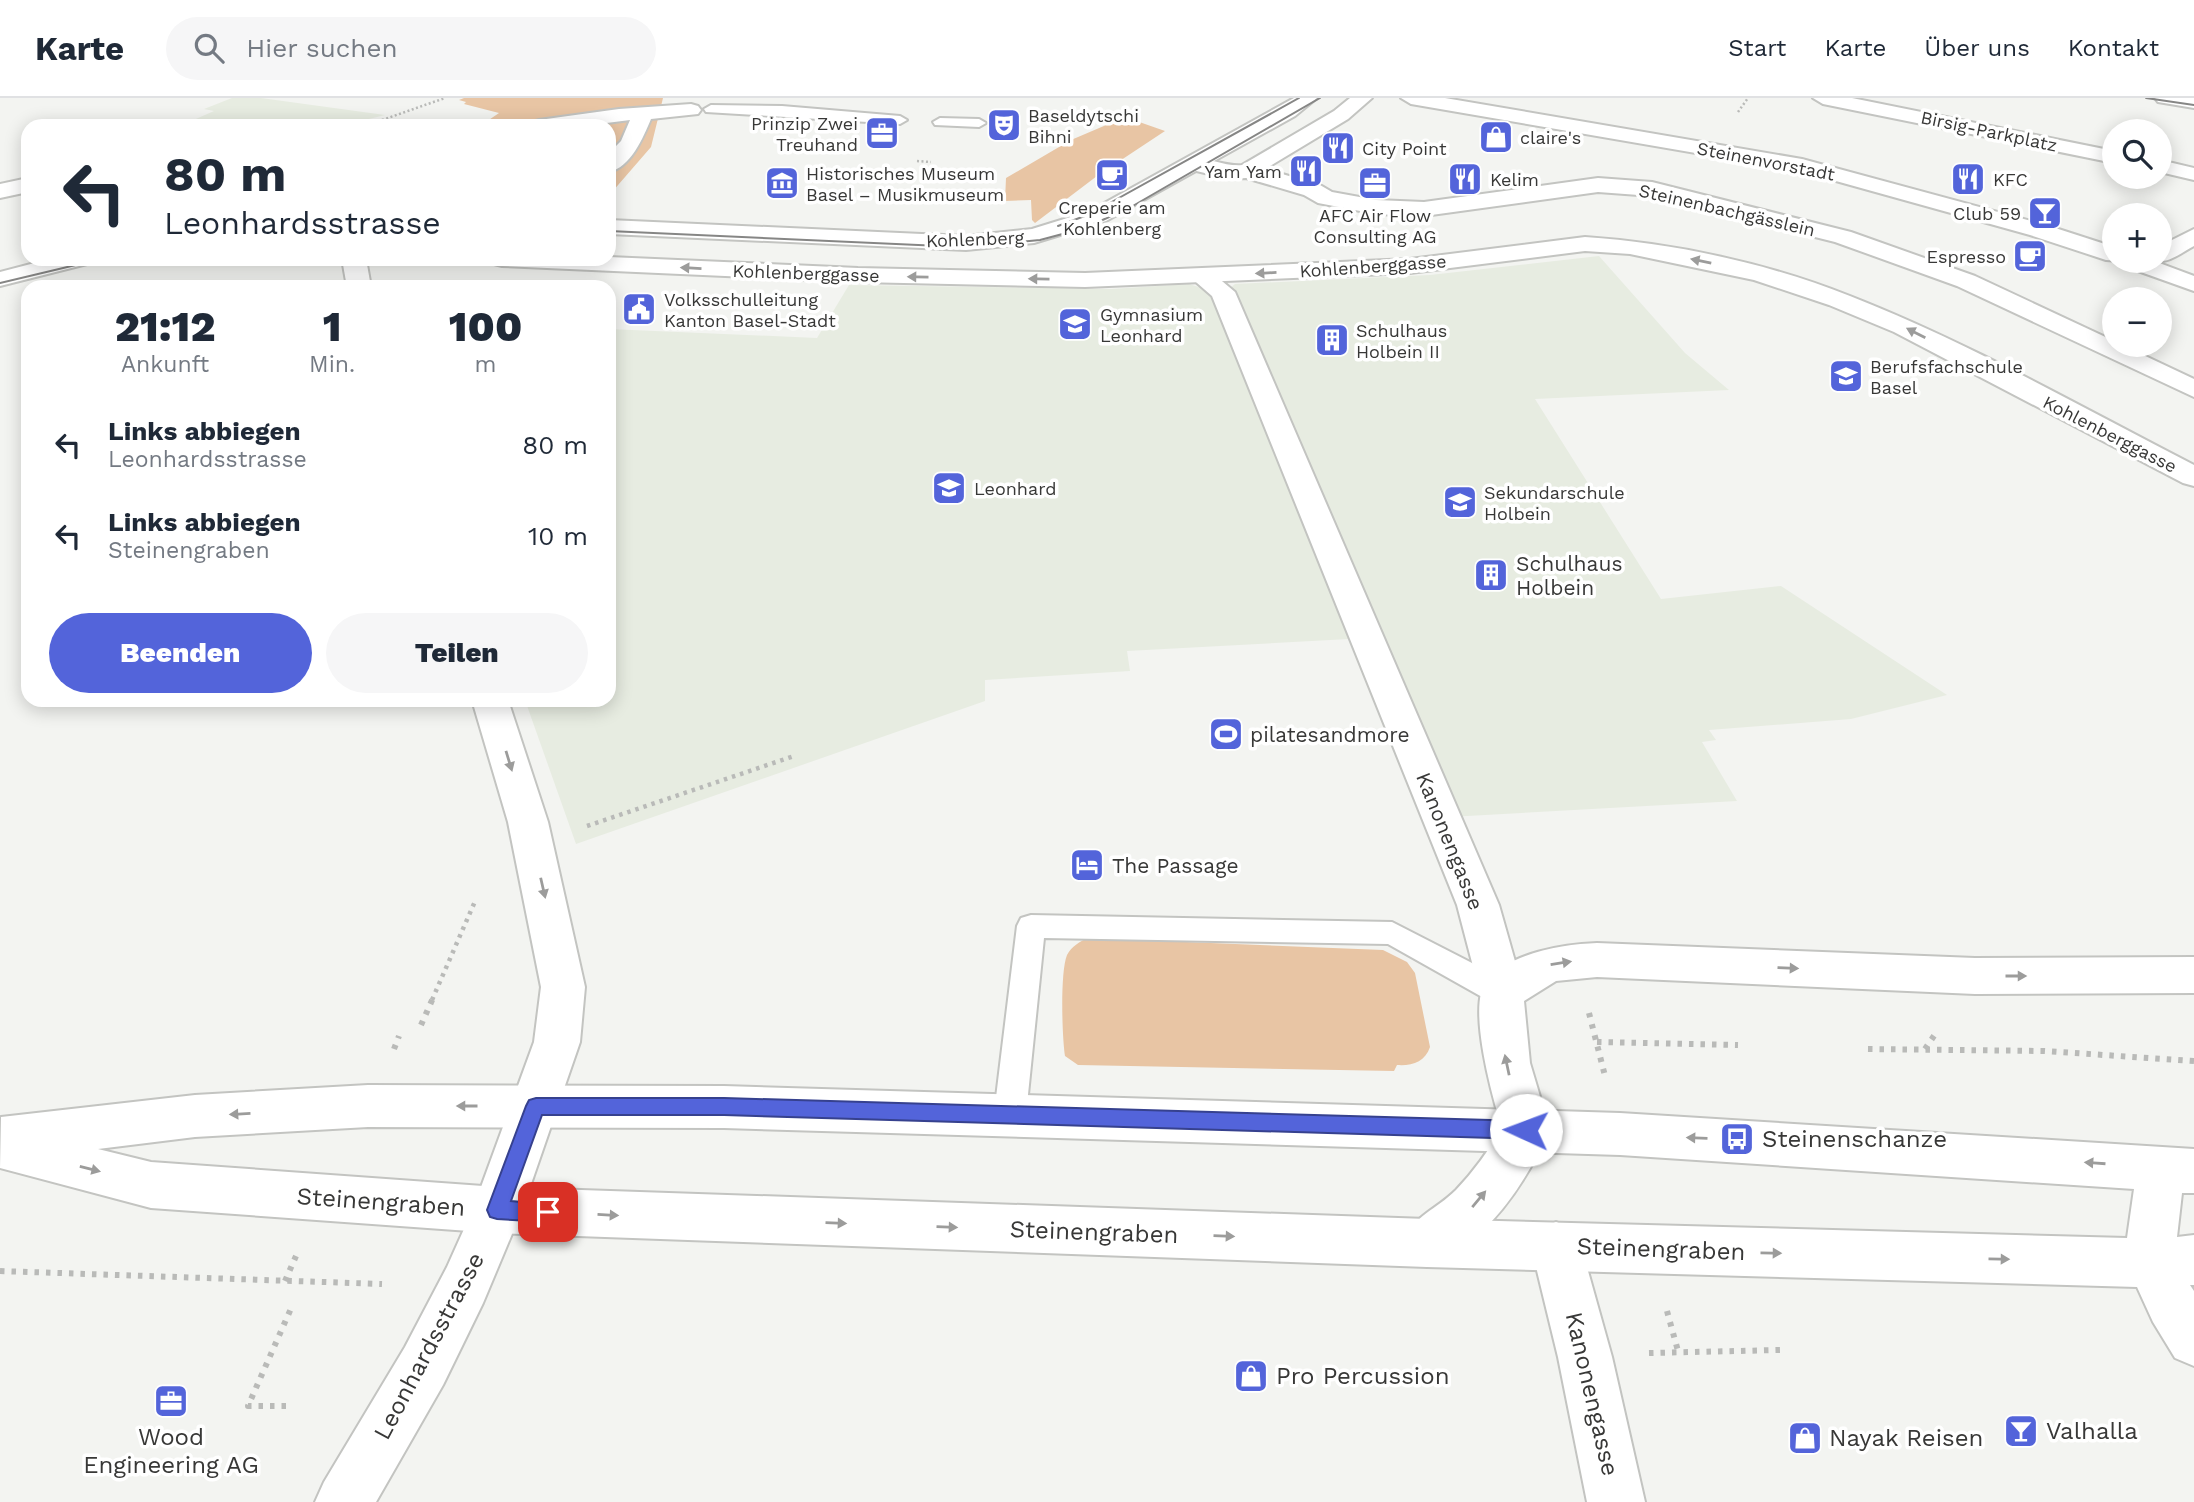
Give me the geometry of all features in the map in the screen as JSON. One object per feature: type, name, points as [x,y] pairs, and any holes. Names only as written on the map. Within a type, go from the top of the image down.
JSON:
[{"type":"street","name":"Kohlenberg","points":[[616,227],[966,243],[1034,236],[1077,225],[1196,164],[1288,112],[1307,98]]},
{"type":"street","points":[[1247,171],[1341,115],[1362,98]]},
{"type":"street","name":"Steinenvorstadt","points":[[1411,98],[1802,165],[2102,250]]},
{"type":"street","name":"Birsig-Parkplatz","points":[[1824,98],[2102,155]]},
{"type":"street","points":[[2165,98],[2194,102]]},
{"type":"street","points":[[2187,98],[2194,102]]},
{"type":"street","points":[[595,119],[701,109]]},
{"type":"street","points":[[616,158],[630,143],[643,113]]},
{"type":"street","name":"Steinenbachgässlein","points":[[1196,164],[1230,173],[1247,171],[1312,190],[1326,198],[1376,207],[1424,209],[1598,185],[1652,189],[1843,237],[1966,281],[2194,389]]},
{"type":"street","points":[[2172,169],[2194,174]]},
{"type":"street","points":[[2172,247],[2194,236]]},
{"type":"street","name":"Kohlenberggasse","points":[[616,264],[871,276],[1085,280],[1410,266],[1585,244],[1630,247],[1760,274],[1838,300],[1903,327],[2194,477]]},
{"type":"street","points":[[0,279],[51,266]]},
{"type":"street","points":[[2172,273],[2194,284]]},
{"type":"street","name":"Kanonengasse","points":[[1201,276],[1223,292],[1478,905],[1502,993],[1501,1026],[1506,1064],[1526,1130]]},
{"type":"street","name":"Leonhardsstrasse","points":[[344,1502],[424,1366],[465,1285],[497,1210],[557,1042],[563,987],[528,822],[492,707]]},
{"type":"street","points":[[1502,993],[1536,968],[1564,962],[1597,960],[1975,976],[2194,975]]},
{"type":"street","points":[[0,1139],[208,1115],[368,1106],[724,1107],[1526,1130],[1737,1139],[2179,1169],[2154,1211],[2174,1262],[2176,1310],[2194,1339]]},
{"type":"street","points":[[1427,1243],[1472,1208],[1504,1169],[1526,1130]]},
{"type":"street","name":"Steinengraben","points":[[0,1146],[152,1185],[497,1210],[1427,1243],[2174,1262]]},
{"type":"street","name":"Kanonengasse","points":[[1556,1246],[1585,1357],[1616,1502]]},
{"type":"lane","points":[[701,109],[757,107],[831,116],[900,120]]},
{"type":"lane","points":[[940,122],[979,124]]},
{"type":"lane","points":[[1010,1114],[1031,926],[1392,933],[1502,993]]},
{"type":"path","points":[[385,119],[445,98]]},
{"type":"path","points":[[576,829],[794,756]]},
{"type":"path","points":[[421,1025],[476,899]]},
{"type":"path","points":[[1597,1042],[1738,1045]]},
{"type":"path","points":[[1868,1049],[2044,1051],[2194,1061]]},
{"type":"path","points":[[0,1271],[382,1284]]},
{"type":"path","points":[[286,1406],[248,1406],[293,1304]]},
{"type":"path","points":[[1678,1351],[1780,1350]]},
{"type":"shaded area","points":[[232,98],[261,98],[385,115],[369,119],[196,119],[214,111],[204,109]]},
{"type":"shaded area","points":[[663,98],[651,147],[616,187],[616,119],[490,119],[499,113],[464,104],[466,102],[459,100]]},
{"type":"shaded area","points":[[1125,117],[1165,131],[1097,176],[1035,223],[1032,220],[1031,200],[1005,201],[1006,178],[1071,140]]},
{"type":"shaded area","name":"Sekundarschule Holbein","points":[[1599,256],[1685,353],[1729,390],[1535,399],[1661,599],[1781,586],[1947,695],[1851,719],[1709,730],[1716,740],[1702,742],[1737,801],[1449,817],[1229,289],[1235,284],[1430,275]]},
{"type":"shaded area","name":"Leonhard","points":[[1189,284],[1211,291],[1349,639],[1127,651],[1130,671],[985,680],[985,701],[576,844],[527,707],[616,707],[616,329],[817,338],[849,285],[1111,289]]},
{"type":"shaded area","points":[[1088,938],[1383,950],[1407,962],[1415,973],[1430,1047],[1421,1060],[1413,1064],[1397,1065],[1394,1071],[1078,1065],[1065,1056],[1062,1020],[1063,975],[1069,952]]},
{"type":"tram line","points":[[1058,226],[1090,214],[1299,98]]},
{"type":"tram line","points":[[616,231],[963,247],[1040,240],[1085,228],[1131,207],[1320,98]]},
{"type":"tram line","points":[[2146,98],[2194,105]]},
{"type":"tram line","points":[[0,283],[72,266]]},
{"type":"place","name":"Baseldytschi Bihni","points":[[1004,125]]},
{"type":"place","name":"Prinzip Zwei Treuhand","points":[[882,133]]},
{"type":"place","name":"claire's","points":[[1496,137]]},
{"type":"place","name":"City Point","points":[[1338,148]]},
{"type":"place","name":"Yam Yam","points":[[1306,171]]},
{"type":"place","name":"Creperie am Kohlenberg","points":[[1112,175]]},
{"type":"place","name":"Kelim","points":[[1465,179]]},
{"type":"place","name":"KFC","points":[[1968,179]]},
{"type":"place","name":"Historisches Museum Basel – Musikmuseum","points":[[782,183]]},
{"type":"place","name":"AFC Air Flow Consulting AG","points":[[1375,183]]},
{"type":"place","name":"Club 59","points":[[2045,213]]},
{"type":"place","name":"Espresso","points":[[2030,256]]},
{"type":"place","name":"Volksschulleitung Kanton Basel-Stadt","points":[[639,309]]},
{"type":"place","name":"Gymnasium Leonhard","points":[[1075,324]]},
{"type":"place","name":"Schulhaus Holbein II","points":[[1332,340]]},
{"type":"place","name":"Berufsfachschule Basel","points":[[1846,376]]},
{"type":"place","name":"Leonhard","points":[[949,488]]},
{"type":"place","name":"Sekundarschule Holbein","points":[[1460,502]]},
{"type":"place","name":"Schulhaus Holbein","points":[[1491,575]]},
{"type":"place","name":"pilatesandmore","points":[[1226,734]]},
{"type":"place","name":"The Passage","points":[[1087,865]]},
{"type":"place","name":"Steinenschanze","points":[[1737,1139]]},
{"type":"place","name":"Pro Percussion","points":[[1251,1376]]},
{"type":"place","name":"Wood Engineering AG","points":[[171,1401]]},
{"type":"place","name":"Valhalla","points":[[2021,1431]]},
{"type":"place","name":"Nayak Reisen","points":[[1805,1438]]},
{"type":"route","points":[[548,1212],[497,1210],[536,1106],[853,1110],[1526,1130]]}]
